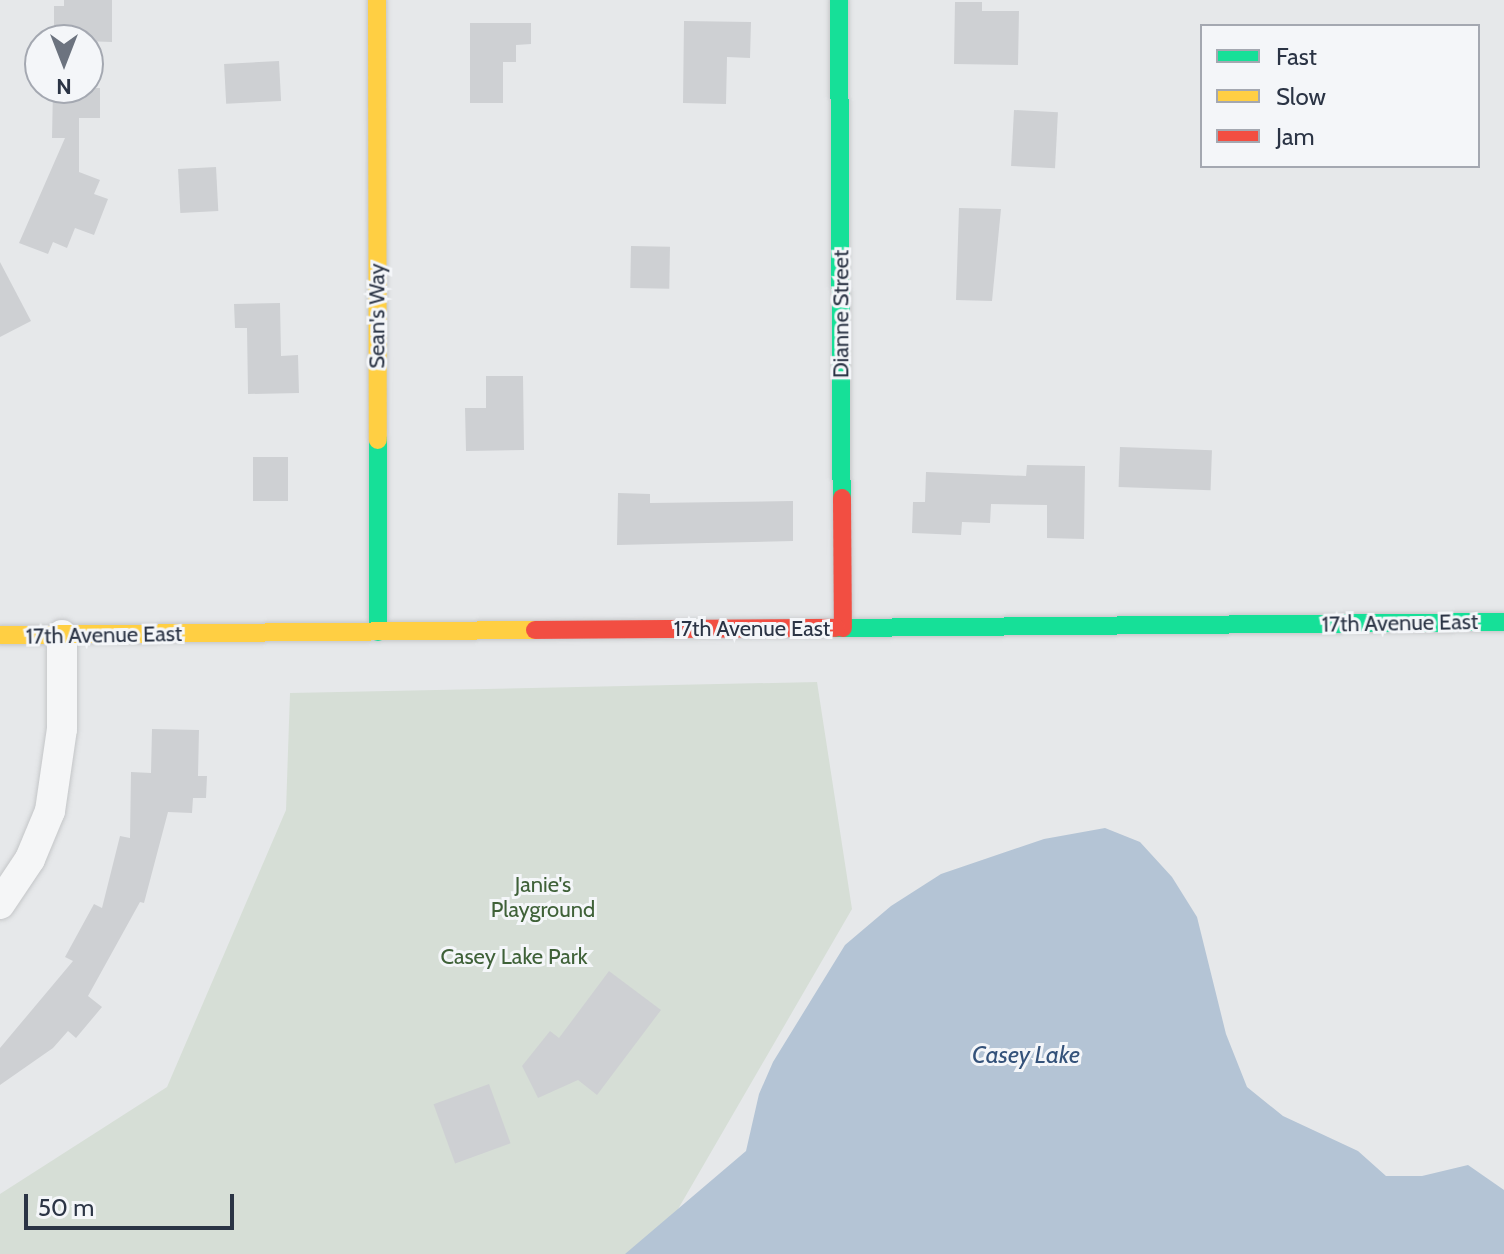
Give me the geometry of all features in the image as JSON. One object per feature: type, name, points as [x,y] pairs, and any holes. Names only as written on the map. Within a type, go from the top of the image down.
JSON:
[{"type":"street","name":"Sean's Way","points":[[377,0],[378,632]]},
{"type":"street","name":"Dianne Street","points":[[839,0],[843,628]]},
{"type":"street","name":"17th Avenue East","points":[[0,635],[1504,622]]},
{"type":"street","points":[[0,904],[30,859],[50,811],[62,729],[62,635]]},
{"type":"green space","name":"Casey Lake Park","points":[[817,682],[852,909],[652,1254],[0,1254],[0,1194],[167,1087],[286,810],[290,693]]},
{"type":"water","name":"Casey Lake","points":[[1105,828],[1140,842],[1172,877],[1197,917],[1226,1034],[1247,1087],[1283,1116],[1358,1151],[1386,1176],[1422,1176],[1468,1165],[1504,1190],[1504,1254],[625,1254],[746,1151],[759,1094],[773,1062],[845,945],[891,906],[941,874],[1044,839]]},
{"type":"building","points":[[64,0],[112,0],[112,42],[104,42],[104,24],[54,24],[54,6],[64,6]]},
{"type":"building","points":[[955,2],[982,2],[982,11],[1019,11],[1018,65],[954,64]]},
{"type":"building","points":[[684,21],[751,22],[750,58],[727,57],[726,104],[683,103]]},
{"type":"building","points":[[470,23],[531,23],[531,44],[516,45],[516,62],[503,62],[503,103],[470,103]]},
{"type":"building","points":[[279,61],[281,101],[226,104],[224,64]]},
{"type":"building","points":[[53,104],[100,104],[100,118],[79,118],[79,172],[100,180],[94,194],[108,199],[94,235],[75,228],[67,248],[53,242],[48,254],[19,243],[65,138],[52,138]]},
{"type":"building","points":[[1014,110],[1058,112],[1055,168],[1011,166]]},
{"type":"building","points":[[216,167],[218,211],[180,213],[178,169]]},
{"type":"building","points":[[959,208],[1001,209],[992,301],[956,300]]},
{"type":"building","points":[[631,246],[670,247],[669,289],[630,288]]},
{"type":"building","points":[[0,262],[31,321],[0,337]]},
{"type":"building","points":[[280,303],[281,356],[298,355],[299,393],[248,394],[247,328],[235,328],[234,304]]},
{"type":"building","points":[[486,376],[523,376],[524,450],[466,451],[465,408],[486,408]]},
{"type":"building","points":[[1120,447],[1212,450],[1211,490],[1119,487]]},
{"type":"building","points":[[253,457],[288,457],[288,501],[253,501]]},
{"type":"building","points":[[1027,465],[1085,466],[1084,539],[1047,538],[1047,505],[991,504],[990,523],[962,522],[961,535],[912,533],[913,502],[925,502],[926,472],[1026,476]]},
{"type":"building","points":[[618,493],[650,494],[650,503],[793,501],[793,541],[617,545]]},
{"type":"building","points":[[152,729],[199,730],[198,776],[207,776],[206,798],[193,798],[192,813],[168,812],[144,903],[140,902],[88,996],[102,1007],[76,1038],[68,1031],[53,1048],[0,1085],[0,1048],[73,961],[65,957],[94,904],[102,908],[120,836],[130,838],[131,772],[151,773]]},
{"type":"building","points":[[609,971],[661,1010],[597,1095],[578,1080],[538,1098],[522,1066],[550,1031],[559,1038]]},
{"type":"building","points":[[489,1084],[511,1143],[455,1163],[434,1104]]},
{"type":"traffic: fast","points":[[839,0],[842,498]]},
{"type":"traffic: fast","points":[[378,440],[378,632]]},
{"type":"traffic: fast","points":[[836,628],[1504,622]]},
{"type":"traffic: slow","points":[[377,0],[378,440]]},
{"type":"traffic: slow","points":[[0,635],[535,630]]},
{"type":"traffic: jam","points":[[842,498],[843,628]]},
{"type":"traffic: jam","points":[[535,630],[836,628]]},
{"type":"park label","name":"Janie's Playground","points":[[543,896]]}]
